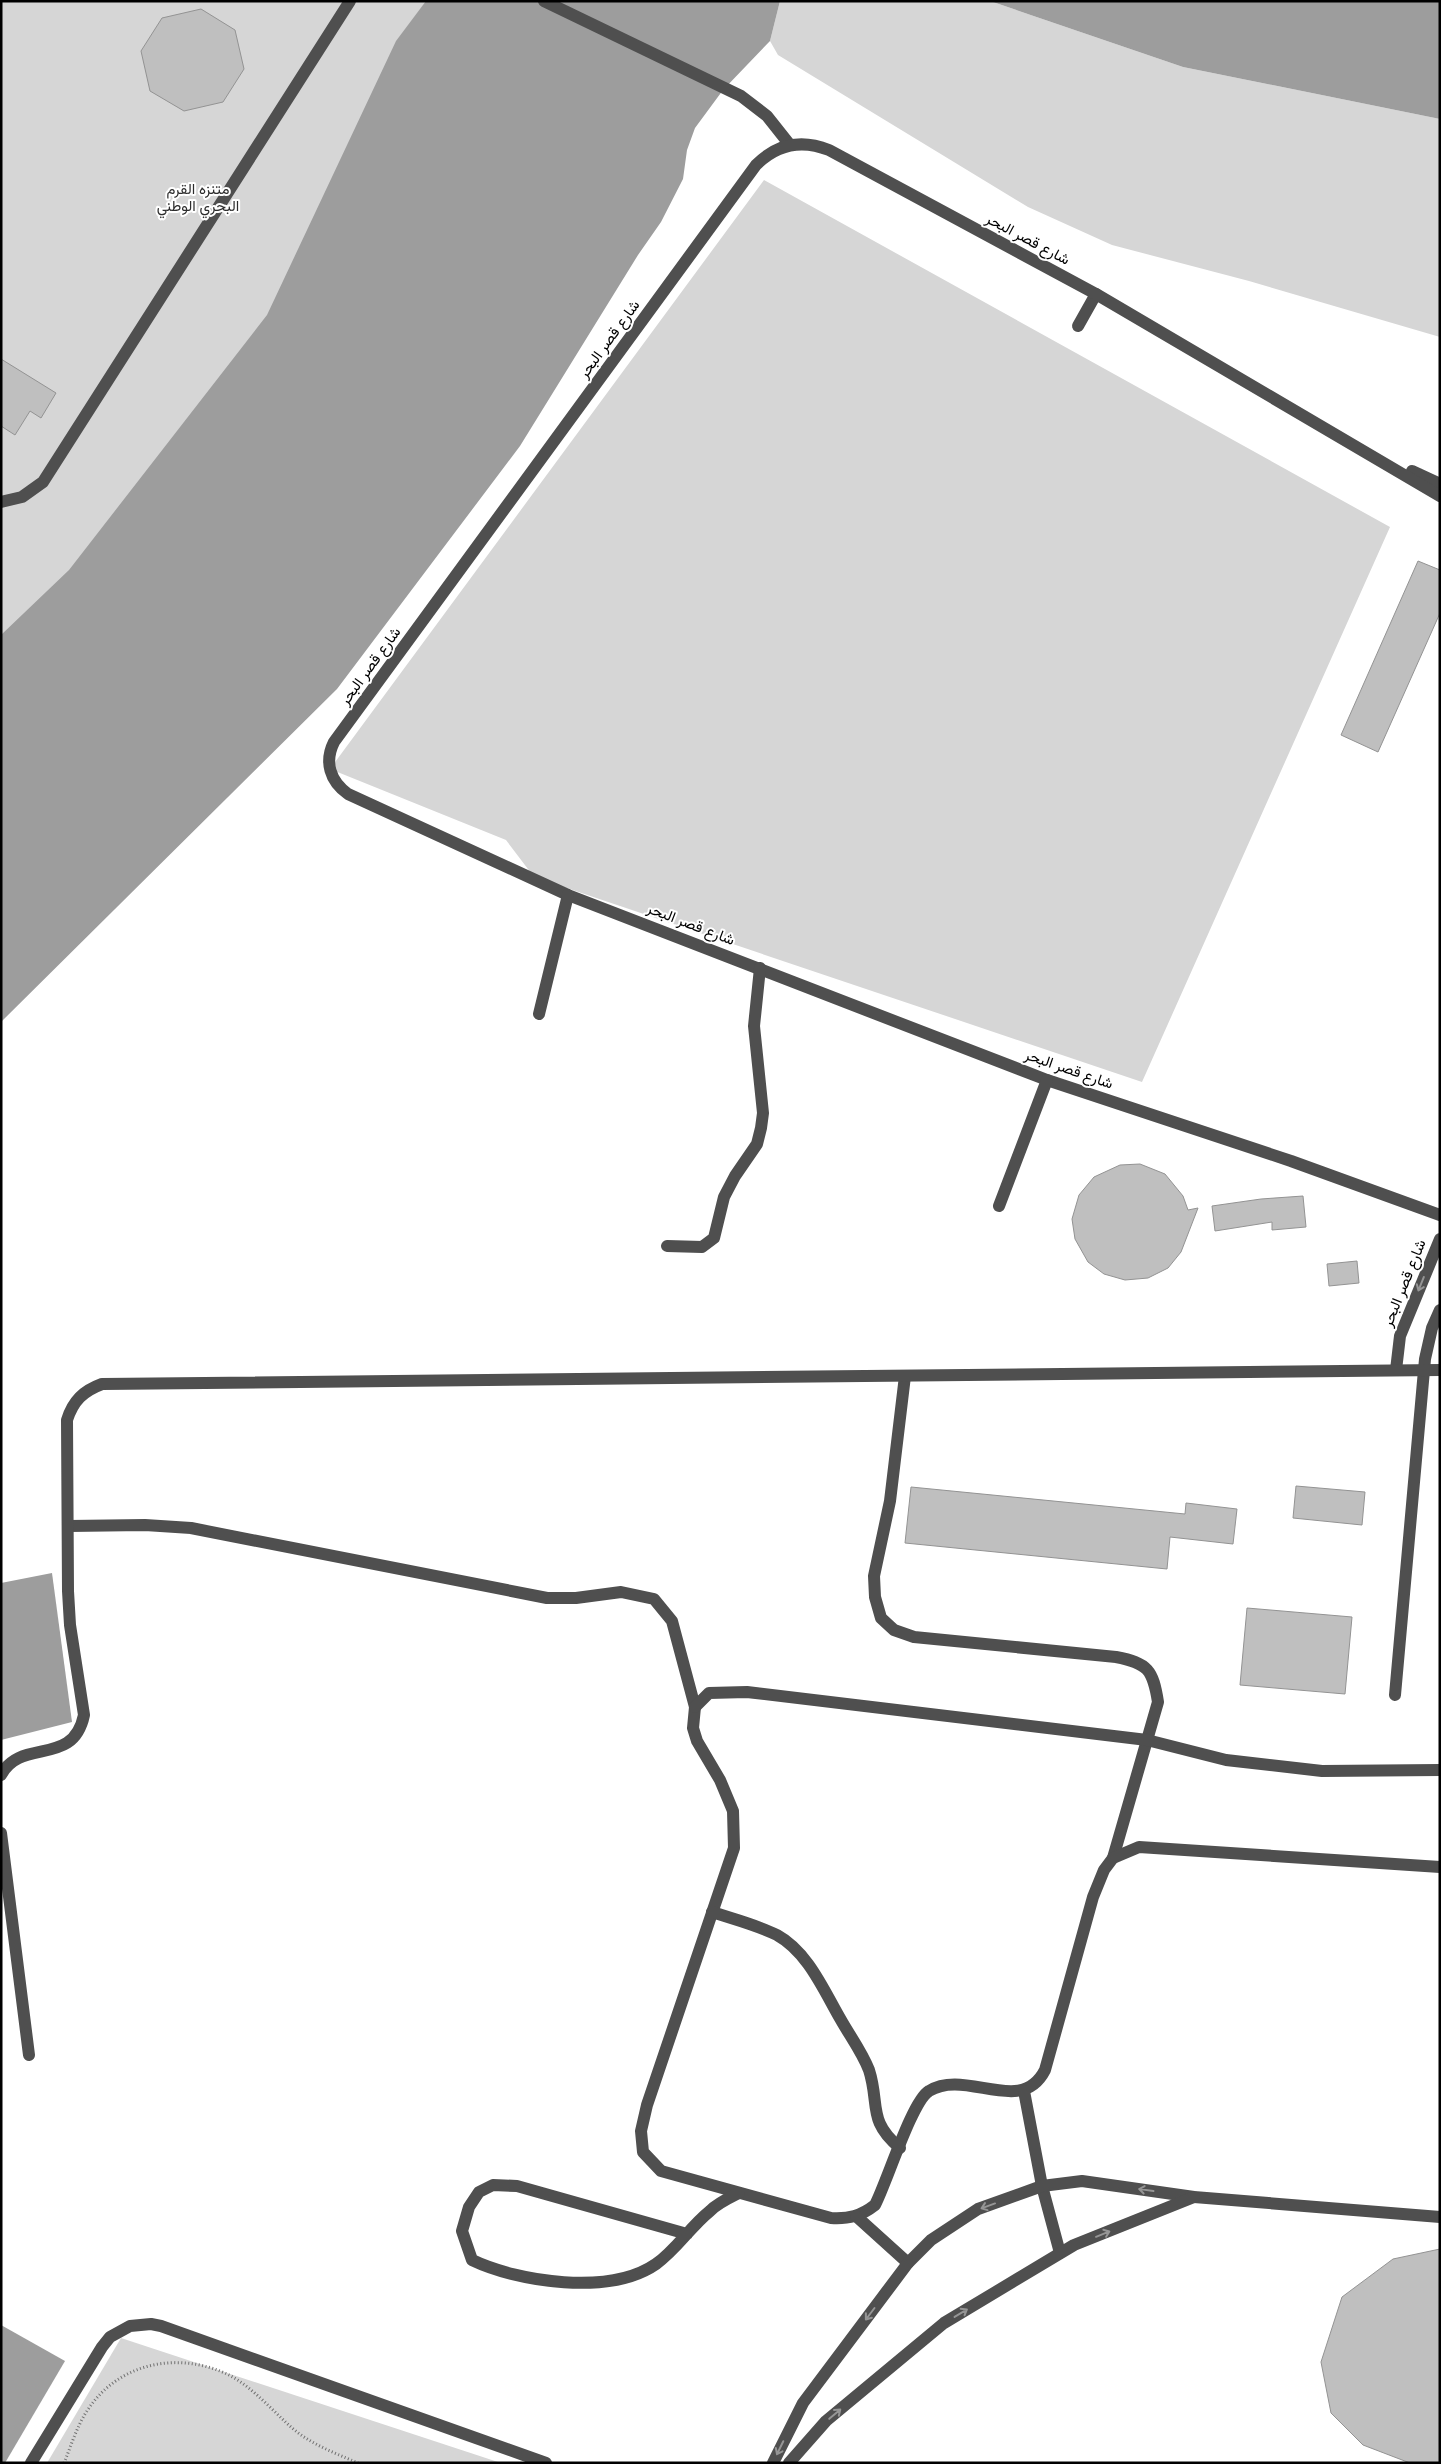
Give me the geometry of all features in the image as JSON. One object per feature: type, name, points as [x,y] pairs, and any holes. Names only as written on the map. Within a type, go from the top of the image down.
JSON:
[{"type":"street","points":[[1,502],[22,497],[43,482],[350,1]]},
{"type":"street","points":[[544,1],[741,96],[767,116],[790,145]]},
{"type":"street","name":"شارع قصر البحر","points":[[1440,496],[1096,294],[829,150],[810,144],[790,145],[771,152],[756,165],[331,749],[330,771],[337,785],[348,794],[568,894],[1047,1080],[1291,1161],[1440,1215]]},
{"type":"street","points":[[1078,326],[1096,294]]},
{"type":"street","name":"شارع قصر البحر","points":[[1353,444],[1440,484]]},
{"type":"street","points":[[539,1014],[568,894]]},
{"type":"street","points":[[667,1246],[702,1247],[714,1238],[726,1192],[757,1144],[763,1113],[754,1026],[760,968]]},
{"type":"street","points":[[999,1206],[1047,1080]]},
{"type":"street","name":"شارع قصر البحر","points":[[1396,1370],[1400,1336],[1440,1240]]},
{"type":"street","points":[[1395,1695],[1425,1370],[1429,1338],[1440,1310]]},
{"type":"street","points":[[1,1775],[11,1762],[20,1756],[59,1748],[69,1743],[82,1726],[84,1715],[70,1625],[68,1592],[67,1420],[75,1401],[82,1393],[102,1384],[1440,1370]]},
{"type":"street","points":[[69,1526],[145,1525],[191,1528],[547,1598],[576,1598],[621,1592],[654,1599],[672,1621],[695,1707],[693,1728],[697,1741],[720,1780],[734,1811],[734,1848],[647,2105],[641,2131],[643,2152],[661,2171],[831,2218],[845,2218],[866,2212],[875,2205],[916,2108],[928,2092],[941,2086],[954,2084],[1009,2091],[1024,2090],[1039,2082],[1045,2070],[1093,1897],[1104,1870],[1113,1858],[1158,1702],[1153,1677],[1148,1668],[1137,1661],[1116,1657],[914,1637],[894,1630],[881,1618],[875,1597],[874,1576],[890,1501],[905,1376]]},
{"type":"street","points":[[695,1707],[709,1694],[746,1692],[1147,1740],[1226,1760],[1322,1771],[1440,1770]]},
{"type":"street","points":[[1,1832],[29,2055]]},
{"type":"street","points":[[1113,1858],[1139,1846],[1440,1867]]},
{"type":"street","points":[[712,1912],[777,1935],[793,1947],[806,1962],[861,2054],[872,2086],[877,2120],[887,2138],[900,2148]]},
{"type":"street","points":[[1024,2090],[1042,2186],[1060,2253]]},
{"type":"street","points":[[773,2463],[803,2403],[908,2263],[931,2240],[978,2209],[1042,2186],[1082,2181],[1194,2197],[1440,2217]]},
{"type":"street","points":[[687,2234],[517,2186],[493,2185],[479,2192],[469,2207],[462,2230],[472,2260],[488,2268],[510,2274],[565,2283],[627,2277],[654,2266],[674,2250],[710,2210],[739,2193]]},
{"type":"street","points":[[789,2463],[826,2422],[944,2322],[1074,2245],[1194,2197]]},
{"type":"street","points":[[856,2216],[908,2263]]},
{"type":"street","points":[[31,2463],[102,2347],[121,2330],[140,2325],[161,2326],[546,2463]]},
{"type":"path","points":[[64,2463],[87,2411],[109,2385],[137,2368],[166,2362],[200,2365],[231,2376],[266,2401],[292,2428],[321,2447],[358,2463]]},
{"type":"green space","name":"متنزه القرم البحري الوطني","points":[[1,1],[519,1],[1,702]]},
{"type":"green space","points":[[780,1],[990,1],[1183,67],[1440,119],[1440,337],[1249,281],[1112,245],[1028,207],[778,55],[770,41]]},
{"type":"green space","points":[[764,180],[1390,527],[1142,1082],[534,877],[506,840],[330,769]]},
{"type":"green space","points":[[121,2338],[501,2463],[47,2463]]},
{"type":"shaded area","points":[[426,1],[780,1],[770,41],[723,90],[695,128],[687,150],[683,179],[661,222],[638,255],[520,446],[337,689],[1,1022],[1,635],[69,570],[267,315],[396,41]]},
{"type":"shaded area","points":[[990,1],[1440,1],[1440,119],[1183,67]]},
{"type":"shaded area","points":[[52,1573],[72,1722],[1,1740],[1,1583]]},
{"type":"shaded area","points":[[1,2325],[65,2361],[5,2463],[1,2463]]},
{"type":"building","points":[[201,9],[235,30],[244,69],[223,102],[184,111],[150,91],[141,51],[162,18]]},
{"type":"building","points":[[1,359],[56,393],[41,418],[30,411],[15,435],[1,426]]},
{"type":"building","points":[[1418,561],[1440,570],[1440,613],[1378,752],[1341,735]]},
{"type":"building","points":[[1140,1164],[1165,1174],[1183,1196],[1188,1210],[1198,1208],[1181,1252],[1168,1268],[1148,1278],[1125,1280],[1104,1274],[1088,1262],[1075,1239],[1072,1219],[1079,1195],[1094,1177],[1120,1165]]},
{"type":"building","points":[[1303,1196],[1306,1227],[1272,1230],[1272,1222],[1215,1231],[1212,1206],[1261,1199]]},
{"type":"building","points":[[1357,1261],[1359,1283],[1329,1286],[1327,1264]]},
{"type":"building","points":[[1296,1486],[1365,1492],[1362,1525],[1293,1518]]},
{"type":"building","points":[[911,1487],[1185,1514],[1186,1503],[1237,1509],[1233,1544],[1170,1537],[1167,1569],[905,1543]]},
{"type":"building","points":[[1247,1608],[1352,1617],[1345,1694],[1240,1685]]},
{"type":"building","points":[[1440,2249],[1440,2463],[1410,2463],[1363,2445],[1331,2413],[1321,2362],[1342,2297],[1393,2259]]}]
